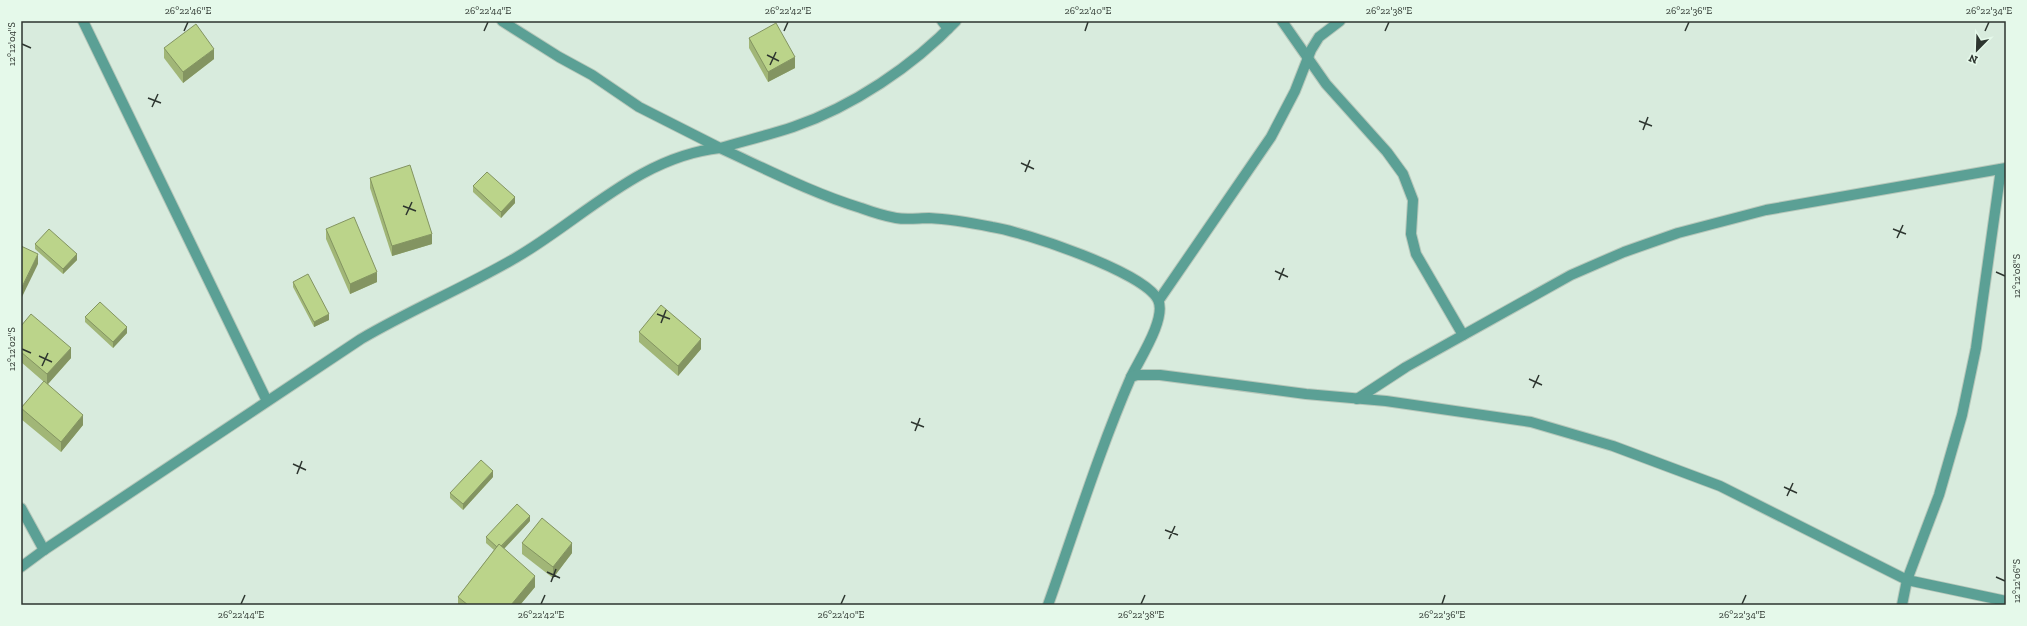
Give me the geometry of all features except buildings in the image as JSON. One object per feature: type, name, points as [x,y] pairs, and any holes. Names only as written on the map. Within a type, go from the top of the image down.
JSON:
[{"type":"street","points":[[83,21],[267,401]]},
{"type":"street","points":[[502,21],[559,57],[592,75],[639,107],[720,148],[816,192],[860,208],[897,218],[930,218],[994,227],[1076,252],[1130,275],[1151,289],[1159,300],[1161,310],[1158,322],[1131,377],[1101,455],[1048,605]]},
{"type":"street","points":[[21,567],[44,550],[267,401],[398,317],[517,257],[636,177],[684,154],[720,148],[794,127],[860,97],[911,60],[945,25],[956,21]]},
{"type":"street","points":[[1282,21],[1326,84],[1387,152],[1403,174],[1413,200],[1411,234],[1416,254],[1463,335]]},
{"type":"street","points":[[1159,300],[1271,137],[1296,91],[1319,37],[1340,21]]},
{"type":"street","points":[[1357,399],[1406,367],[1571,275],[1624,252],[1678,232],[1766,210],[2004,169],[1976,348],[1962,415],[1939,495],[1907,580],[1902,605]]},
{"type":"street","points":[[1131,377],[1137,375],[1160,375],[1244,387],[1461,411],[1531,422],[1613,446],[1720,486],[1907,580],[2006,601]]},
{"type":"street","points":[[21,508],[44,550]]}]
